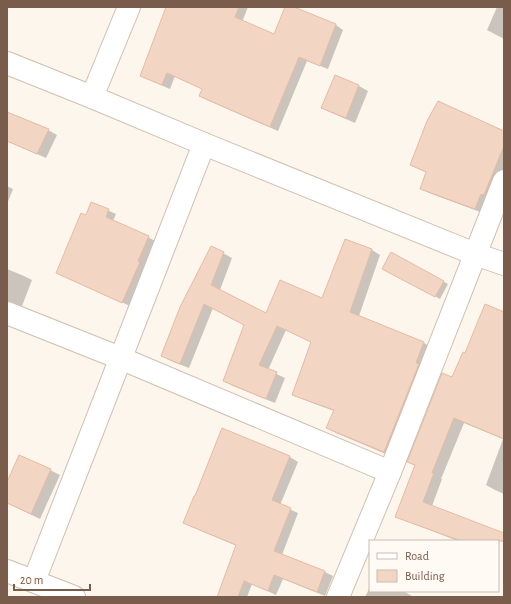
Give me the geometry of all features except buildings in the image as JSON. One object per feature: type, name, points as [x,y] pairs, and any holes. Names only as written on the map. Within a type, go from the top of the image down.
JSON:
[{"type":"street","points":[[92,97],[128,7]]},
{"type":"street","points":[[7,63],[475,254],[504,264]]},
{"type":"street","points":[[34,581],[204,144]]},
{"type":"street","points":[[338,597],[390,472],[504,181]]},
{"type":"street","points":[[7,313],[120,358],[390,472]]},
{"type":"street","points":[[7,571],[74,597]]}]
